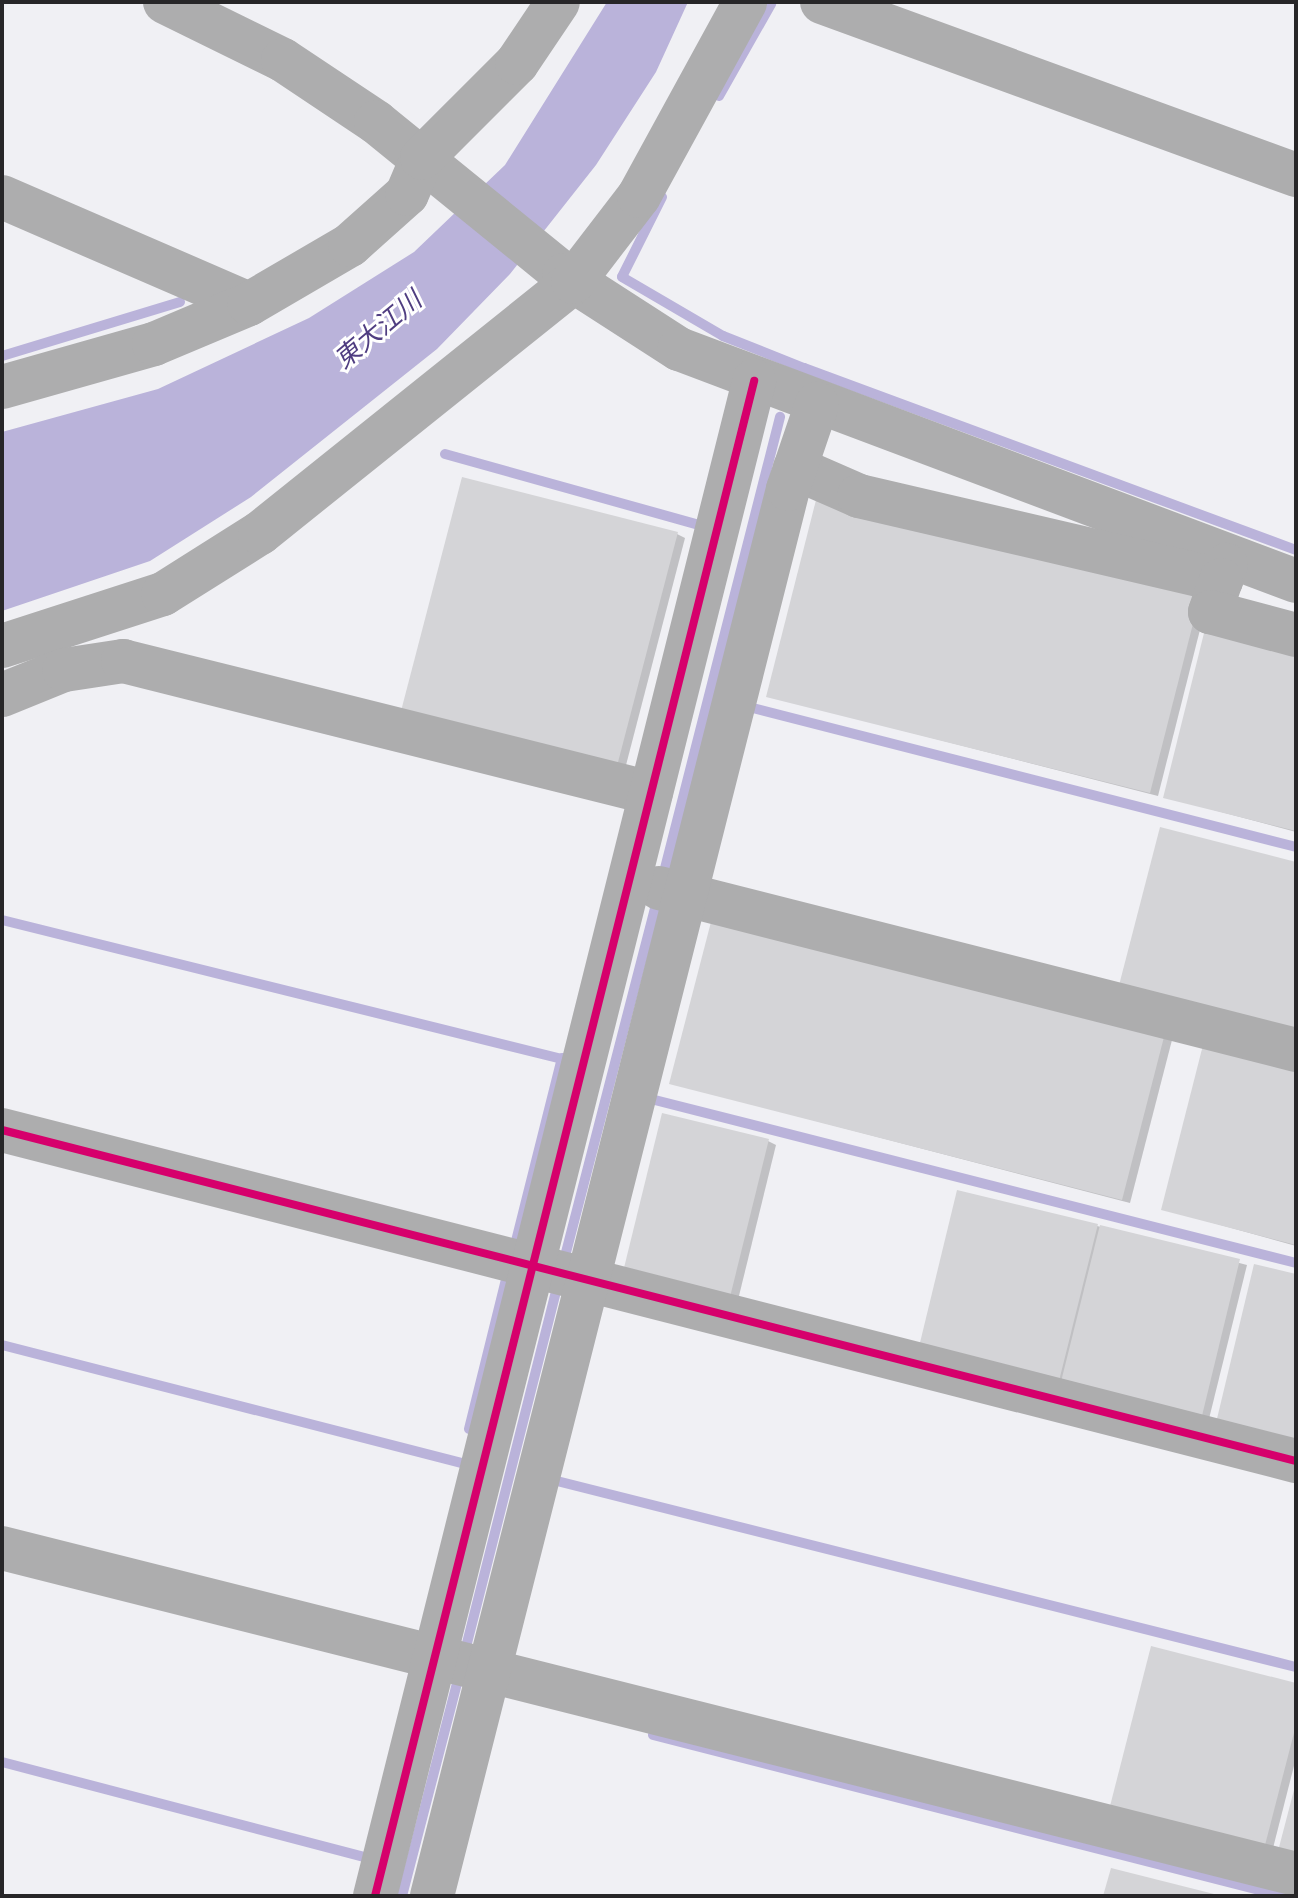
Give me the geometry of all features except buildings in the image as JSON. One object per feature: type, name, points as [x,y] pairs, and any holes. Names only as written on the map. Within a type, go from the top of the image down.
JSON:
[{"type":"street","points":[[165,2],[283,60],[437,170],[569,278],[679,349],[1225,568]]},
{"type":"street","points":[[2,387],[154,344],[249,304],[350,245],[437,170],[558,2]]},
{"type":"street","points":[[2,663],[21,642],[163,594],[260,533],[353,466],[569,278],[639,196],[745,2]]},
{"type":"street","points":[[822,2],[1296,175]]},
{"type":"street","points":[[2,197],[249,304]]},
{"type":"street","points":[[375,1896],[461,1664],[659,888],[651,793],[754,381]]},
{"type":"street","points":[[432,1896],[461,1664],[659,888],[817,404]]},
{"type":"street","points":[[795,468],[859,496],[1296,581]]},
{"type":"street","points":[[1225,568],[1210,612],[1296,635]]},
{"type":"street","points":[[2,695],[64,670],[123,661],[651,793]]},
{"type":"street","points":[[659,888],[1296,1050]]},
{"type":"street","points":[[2,1130],[1296,1461]]},
{"type":"street","points":[[2,1548],[1296,1874]]},
{"type":"water","name":"東大江川","points":[[607,2],[688,2],[656,72],[596,165],[510,274],[437,349],[251,497],[150,561],[2,611],[2,432],[158,389],[309,318],[414,252],[505,165]]},
{"type":"waterway","points":[[719,96],[771,4]]},
{"type":"waterway","points":[[662,197],[622,277],[723,336],[804,368]]},
{"type":"waterway","points":[[2,356],[180,302]]},
{"type":"waterway","points":[[799,378],[804,368],[1296,550]]},
{"type":"waterway","points":[[662,880],[780,417]]},
{"type":"waterway","points":[[445,454],[703,526]]},
{"type":"waterway","points":[[745,706],[1296,847]]},
{"type":"waterway","points":[[563,1264],[657,900]]},
{"type":"waterway","points":[[2,920],[562,1059]]},
{"type":"waterway","points":[[514,1249],[562,1058]]},
{"type":"waterway","points":[[643,1097],[1296,1263]]},
{"type":"waterway","points":[[469,1429],[506,1279]]},
{"type":"waterway","points":[[464,1655],[558,1283]]},
{"type":"waterway","points":[[2,1345],[461,1463]]},
{"type":"waterway","points":[[549,1479],[1296,1667]]},
{"type":"waterway","points":[[402,1896],[459,1675]]},
{"type":"waterway","points":[[653,1735],[1283,1896]]},
{"type":"waterway","points":[[2,1762],[363,1857]]},
{"type":"cycle path","points":[[375,1896],[754,381]]},
{"type":"cycle path","points":[[2,1130],[1296,1461]]}]
